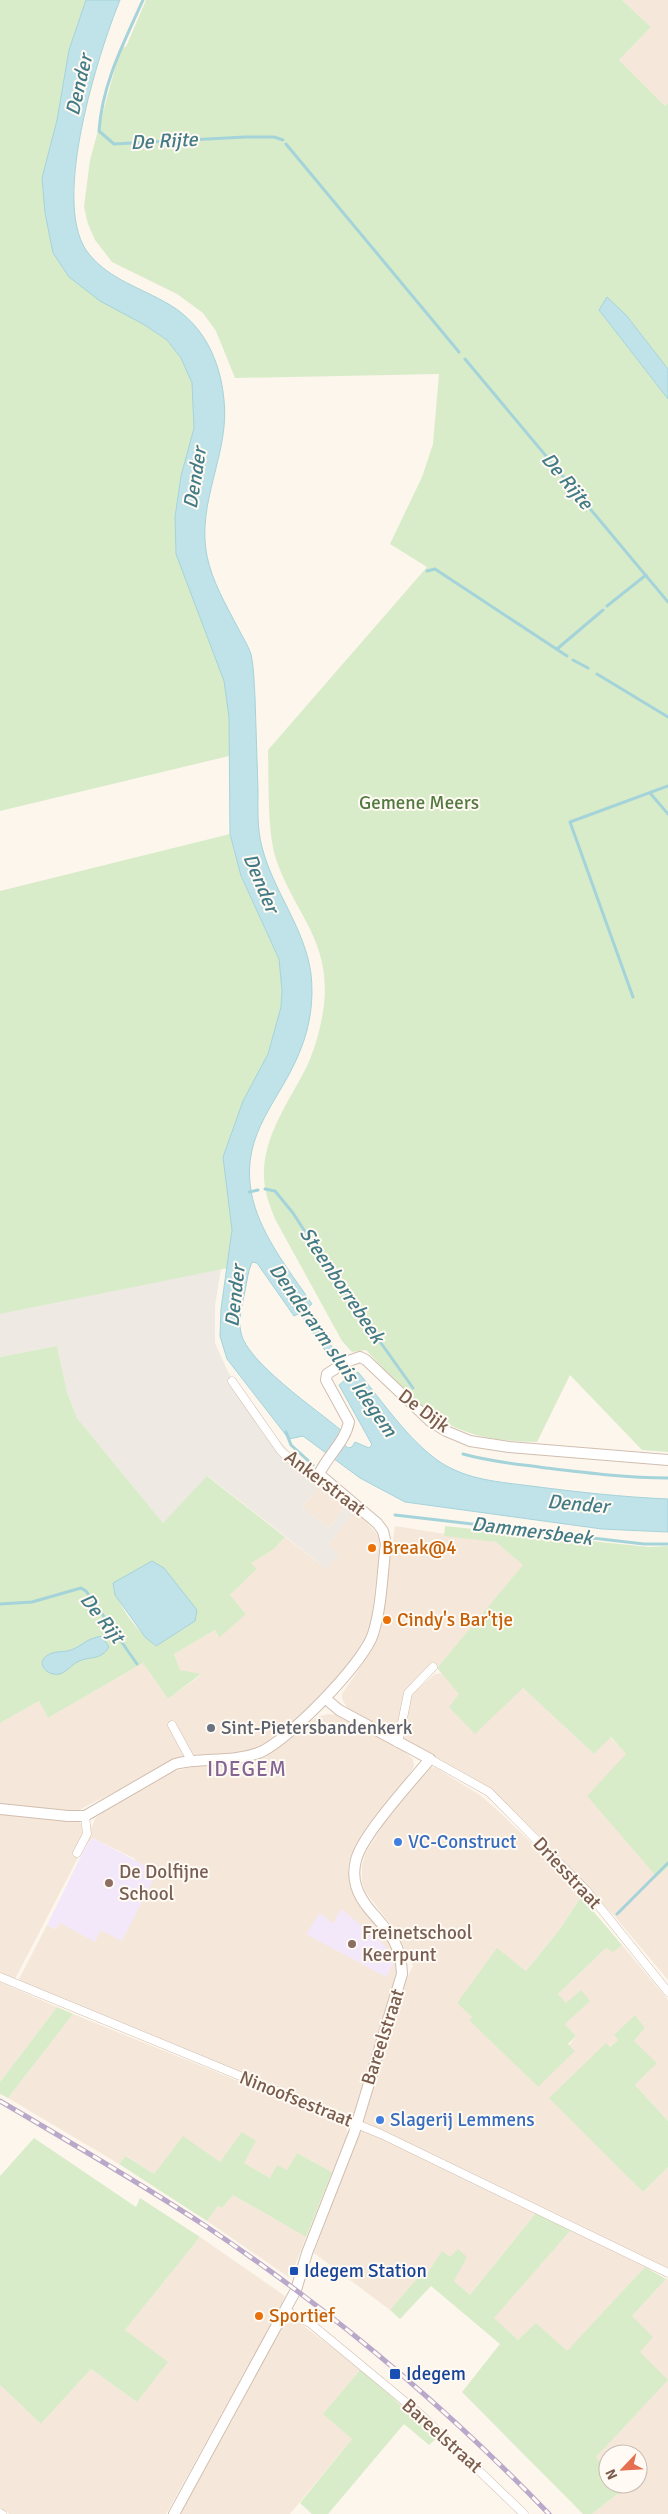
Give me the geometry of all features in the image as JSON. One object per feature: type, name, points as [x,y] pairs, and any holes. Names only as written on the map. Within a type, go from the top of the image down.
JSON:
[{"type":"street","name":"De Dijk","points":[[319,1474],[328,1457],[343,1439],[349,1422],[326,1380],[327,1374],[339,1366],[360,1357],[366,1360],[430,1421],[446,1431],[470,1441],[509,1448],[668,1460]]},
{"type":"street","name":"Ankerstraat","points":[[85,1816],[165,1768],[190,1760],[241,1759],[260,1753],[272,1746],[326,1699],[347,1675],[373,1634],[386,1544],[383,1531],[377,1523],[319,1474],[307,1474],[281,1451],[232,1381]]},
{"type":"street","points":[[398,1742],[408,1693],[432,1667]]},
{"type":"street","name":"Driesstraat","points":[[326,1699],[339,1710],[489,1792],[586,1890],[668,1992]]},
{"type":"street","points":[[172,1725],[190,1760]]},
{"type":"street","name":"Bareelstraat","points":[[174,2514],[298,2284],[307,2253],[354,2133],[355,2124],[402,1974],[400,1951],[393,1937],[360,1898],[354,1884],[356,1860],[360,1849],[384,1815],[430,1759]]},
{"type":"street","points":[[0,1809],[85,1816],[87,1834],[78,1853]]},
{"type":"street","name":"Ninoofsestraat","points":[[0,1977],[381,2134],[668,2273]]},
{"type":"street","name":"Bareelstraat","points":[[285,2310],[310,2324],[420,2414],[524,2514]]},
{"type":"shaded area","points":[[622,0],[668,0],[668,103],[665,106],[619,60],[651,27]]},
{"type":"shaded area","points":[[221,1269],[215,1306],[215,1343],[228,1372],[271,1432],[301,1464],[312,1471],[323,1482],[302,1507],[329,1528],[347,1503],[355,1510],[328,1546],[339,1554],[327,1569],[208,1476],[163,1523],[77,1418],[67,1392],[57,1346],[0,1357],[0,1314]]},
{"type":"shaded area","points":[[323,1482],[347,1503],[329,1528],[302,1507]]},
{"type":"shaded area","points":[[355,1510],[381,1538],[371,1623],[363,1643],[326,1692],[289,1725],[265,1743],[243,1753],[195,1755],[181,1758],[71,1814],[0,1806],[0,1723],[39,1701],[48,1718],[143,1663],[168,1699],[201,1675],[180,1670],[174,1654],[215,1630],[218,1637],[246,1614],[230,1595],[257,1569],[250,1563],[274,1549],[285,1537],[327,1569],[328,1546]]},
{"type":"shaded area","points":[[395,1526],[496,1542],[524,1565],[437,1668],[434,1665],[405,1693],[396,1736],[348,1709],[342,1699],[342,1694],[372,1650],[380,1633]]},
{"type":"shaded area","points":[[446,1673],[523,1688],[594,1754],[610,1737],[627,1754],[657,1877],[668,1867],[668,1980],[616,1918],[550,1846],[491,1788],[403,1738],[408,1701],[413,1693],[435,1674]]},
{"type":"shaded area","points":[[328,1714],[338,1715],[401,1749],[413,1759],[414,1766],[406,1782],[365,1832],[351,1855],[348,1867],[351,1888],[396,1948],[398,1974],[356,2112],[350,2115],[18,1981],[47,1925],[55,1929],[60,1922],[95,1941],[100,1930],[122,1940],[128,1926],[135,1859],[93,1838],[87,1844],[85,1843],[95,1819],[100,1814],[164,1774],[200,1765],[242,1764],[259,1758],[306,1723]]},
{"type":"shaded area","points":[[431,1767],[436,1768],[480,1795],[495,1808],[537,1848],[581,1897],[560,1929],[526,1971],[497,1949],[470,2020],[538,2087],[576,2036],[565,2024],[565,2003],[558,1994],[606,1948],[613,1951],[622,1945],[668,2000],[668,2121],[635,2085],[652,2068],[634,2041],[645,2028],[614,2035],[618,2040],[609,2047],[606,2043],[618,2166],[643,2192],[668,2167],[668,2269],[363,2123],[403,1986],[413,1966],[396,1931],[366,1893],[362,1883],[362,1865],[365,1854],[385,1822]]},
{"type":"shaded area","points":[[0,1814],[78,1821],[85,1828],[79,1856],[15,1979],[0,1972]]},
{"type":"shaded area","name":"De Dolfijne School","points":[[93,1838],[157,1872],[122,1941],[100,1930],[95,1942],[60,1923],[55,1929],[47,1925],[87,1844]]},
{"type":"shaded area","name":"Freinetschool Keerpunt","points":[[341,1909],[380,1941],[396,1959],[386,1977],[306,1934],[320,1913],[333,1924]]},
{"type":"shaded area","points":[[0,1982],[57,2007],[0,2082]]},
{"type":"shaded area","points":[[73,2014],[345,2124],[348,2134],[332,2172],[297,2153],[287,2170],[270,2178],[244,2163],[220,2162],[160,2167],[154,2174],[127,2156],[119,2164],[8,2098]]},
{"type":"shaded area","points":[[361,2128],[536,2213],[470,2295],[454,2281],[450,2258],[425,2277],[421,2275],[390,2310],[314,2253]]},
{"type":"shaded area","points":[[233,2195],[306,2237],[290,2278],[207,2221],[218,2206],[222,2208]]},
{"type":"shaded area","points":[[571,2230],[645,2267],[567,2352],[518,2340],[493,2318]]},
{"type":"shaded area","points":[[200,2237],[285,2296],[279,2312],[166,2514],[10,2514],[0,2508],[0,2385],[41,2424],[91,2369],[137,2402],[125,2330]]},
{"type":"shaded area","points":[[668,2279],[668,2514],[592,2514],[617,2494],[648,2494],[648,2444],[608,2444],[620,2430],[640,2352],[632,2316]]},
{"type":"shaded area","points":[[290,2319],[296,2320],[361,2369],[324,2414],[352,2439],[290,2514],[180,2514],[276,2333]]},
{"type":"green space","points":[[0,0],[86,0],[69,50],[57,120],[43,178],[45,213],[143,324],[167,340],[181,358],[192,383],[194,428],[181,476],[175,517],[176,554],[224,681],[229,717],[229,756],[0,811]]},
{"type":"green space","name":"Gemene Meers","points":[[146,0],[622,0],[651,27],[619,60],[665,106],[668,103],[668,369],[626,315],[599,310],[668,399],[668,1452],[642,1450],[570,1375],[537,1442],[480,1436],[459,1429],[440,1419],[422,1406],[366,1350],[352,1352],[342,1341],[271,1209],[264,1179],[264,1164],[267,1150],[277,1122],[309,1062],[315,1046],[323,1013],[325,982],[317,944],[284,878],[273,848],[270,820],[268,750],[427,567],[390,544],[422,477],[433,444],[439,374],[235,378],[216,331],[203,313],[177,294],[112,262],[95,240],[88,224],[84,207],[90,160],[121,46],[126,47]]},
{"type":"green space","points":[[230,834],[241,877],[279,959],[282,990],[281,1007],[268,1054],[243,1101],[223,1157],[232,1230],[228,1268],[0,1314],[0,891]]},
{"type":"green space","points":[[57,1346],[67,1392],[77,1418],[163,1523],[207,1476],[285,1537],[274,1549],[251,1563],[257,1569],[230,1595],[246,1614],[219,1638],[215,1630],[174,1654],[180,1670],[201,1674],[168,1699],[143,1663],[48,1718],[39,1701],[0,1723],[0,1357]],"holes":[[[113,1583],[195,1621],[156,1646],[129,1618],[119,1601]]]},
{"type":"green space","points":[[445,1526],[649,1547],[668,1546],[668,1867],[657,1877],[587,1796],[626,1754],[611,1737],[594,1754],[523,1688],[475,1734],[449,1707],[459,1694],[437,1668],[523,1565],[496,1542],[444,1536]]},
{"type":"green space","points":[[581,1897],[622,1945],[613,1952],[606,1948],[558,1994],[566,2003],[581,1990],[590,2001],[565,2024],[576,2036],[568,2044],[575,2051],[538,2087],[469,2020],[472,2017],[457,2003],[497,1948],[526,1971],[560,1929]]},
{"type":"green space","points":[[57,2007],[73,2014],[8,2098],[0,2094],[0,2082]]},
{"type":"green space","points":[[635,2015],[645,2028],[634,2041],[657,2063],[635,2085],[668,2121],[668,2167],[643,2192],[549,2098],[606,2043],[610,2047],[618,2040],[614,2035]]},
{"type":"green space","points":[[242,2132],[256,2141],[244,2163],[270,2178],[277,2165],[287,2170],[297,2153],[332,2172],[306,2237],[233,2195],[222,2208],[218,2206],[207,2221],[119,2164],[126,2156],[154,2174],[183,2136],[220,2162]]},
{"type":"green space","points":[[34,2138],[136,2207],[140,2198],[200,2237],[125,2330],[168,2362],[137,2402],[91,2369],[41,2424],[0,2385],[0,2176]]},
{"type":"green space","points":[[536,2213],[571,2230],[494,2318],[518,2340],[536,2323],[567,2351],[645,2267],[666,2279],[632,2316],[653,2337],[640,2352],[668,2380],[608,2444],[598,2444],[598,2455],[596,2457],[598,2459],[598,2494],[617,2494],[592,2514],[583,2514],[462,2392],[500,2344],[431,2286],[400,2319],[390,2310],[421,2274],[425,2277],[442,2251],[450,2257],[458,2249],[467,2257],[454,2281],[470,2295]]},
{"type":"green space","points":[[361,2369],[437,2438],[429,2445],[404,2424],[328,2514],[312,2514],[300,2503],[352,2439],[323,2414]]},
{"type":"water","points":[[86,0],[120,0],[101,55],[82,126],[76,163],[74,197],[77,227],[86,250],[102,267],[122,280],[177,309],[188,319],[207,342],[222,385],[225,420],[206,516],[207,556],[212,575],[220,593],[251,654],[255,697],[260,840],[273,879],[296,925],[308,957],[312,984],[309,1023],[300,1051],[265,1117],[252,1151],[249,1170],[251,1191],[260,1221],[284,1264],[312,1304],[306,1309],[352,1376],[358,1372],[386,1408],[428,1453],[461,1473],[496,1481],[600,1494],[668,1499],[668,1532],[602,1529],[405,1502],[360,1478],[303,1436],[289,1439],[227,1359],[220,1336],[221,1309],[232,1230],[223,1157],[243,1101],[268,1054],[281,1007],[282,990],[279,959],[241,876],[230,834],[229,717],[224,681],[176,554],[175,517],[181,476],[194,428],[192,383],[181,358],[167,340],[143,324],[100,301],[69,277],[53,253],[45,213],[42,178],[57,120],[69,50]],"holes":[[[252,1262],[257,1263],[294,1316],[300,1313],[345,1380],[339,1385],[372,1445],[369,1448],[355,1442],[352,1447],[348,1448],[340,1441],[342,1431],[284,1385],[256,1358],[246,1345],[241,1333],[241,1312],[251,1265]]]},
{"type":"water","points":[[607,297],[626,315],[668,369],[668,399],[599,310]]},
{"type":"water","points":[[152,1561],[164,1568],[197,1610],[195,1621],[156,1646],[145,1637],[115,1595],[113,1583]]},
{"type":"water","points":[[102,1636],[109,1647],[103,1654],[79,1661],[60,1674],[51,1673],[44,1669],[42,1662],[51,1653],[71,1650]]},
{"type":"waterway","name":"De Rijte","points":[[143,0],[109,80],[104,97],[99,131],[114,144],[245,137],[274,137],[283,140]]},
{"type":"waterway","name":"De Rijte","points":[[286,144],[459,352]]},
{"type":"waterway","name":"De Rijte","points":[[465,359],[668,602]]},
{"type":"waterway","points":[[427,571],[435,569],[567,656]]},
{"type":"waterway","points":[[607,606],[646,575]]},
{"type":"waterway","points":[[557,649],[603,610]]},
{"type":"waterway","points":[[573,660],[588,668]]},
{"type":"waterway","points":[[597,674],[668,717]]},
{"type":"waterway","points":[[633,997],[570,822],[668,786]]},
{"type":"waterway","points":[[650,793],[668,814]]},
{"type":"waterway","name":"Steenborrebeek","points":[[265,1189],[275,1191],[293,1213],[339,1284],[413,1388]]},
{"type":"waterway","name":"Steenborrebeek","points":[[249,1192],[258,1190]]},
{"type":"waterway","name":"Dammersbeek","points":[[286,1432],[291,1445],[313,1465]]},
{"type":"waterway","name":"Steenborrebeek","points":[[463,1454],[484,1459],[577,1472],[668,1478]]},
{"type":"waterway","name":"Dammersbeek","points":[[395,1515],[644,1544],[668,1544]]},
{"type":"waterway","name":"De Rijt","points":[[0,1604],[32,1602],[81,1588],[86,1591],[137,1664]]},
{"type":"waterway","points":[[617,1914],[668,1863]]},
{"type":"railway","points":[[0,2101],[105,2163],[207,2227],[298,2292],[343,2326],[428,2398],[510,2474],[549,2514]]},
{"type":"place","name":"Break@4","points":[[372,1548]]},
{"type":"place","name":"Cindy's Bar'tje","points":[[387,1620]]},
{"type":"place","name":"Sint-Pietersbandenkerk","points":[[211,1728]]},
{"type":"place","name":"VC-Construct","points":[[398,1842]]},
{"type":"place","name":"De Dolfijne School","points":[[109,1883]]},
{"type":"place","name":"Freinetschool Keerpunt","points":[[352,1944]]},
{"type":"place","name":"Slagerij Lemmens","points":[[380,2120]]},
{"type":"place","name":"Idegem Station","points":[[294,2271]]},
{"type":"place","name":"Sportief","points":[[259,2316]]},
{"type":"place","name":"Idegem","points":[[395,2374]]},
{"type":"district","name":"IDEGEM","points":[[247,1769]]},
{"type":"water label","name":"Dender","points":[[79,85]]},
{"type":"water label","name":"Dender","points":[[195,478]]},
{"type":"water label","name":"Dender","points":[[261,883]]},
{"type":"water label","name":"Dender","points":[[235,1296]]},
{"type":"water label","name":"Denderarm sluis Idegem","points":[[333,1350]]},
{"type":"water label","name":"Dender","points":[[578,1504]]}]
